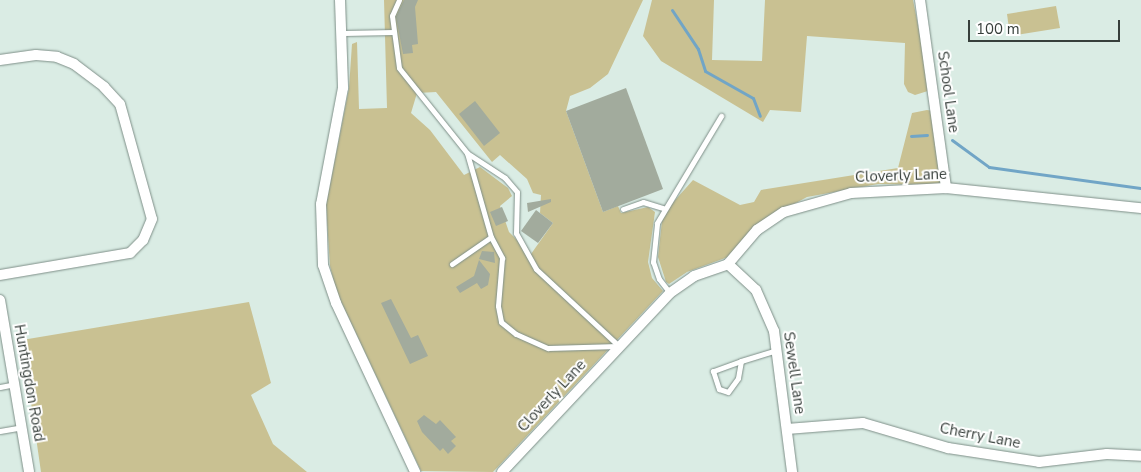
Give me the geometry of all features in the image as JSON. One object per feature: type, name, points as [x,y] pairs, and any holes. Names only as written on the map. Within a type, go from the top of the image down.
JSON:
[{"type":"street","points":[[340,0],[344,33],[343,88],[319,225],[323,265],[336,303],[415,472]]},
{"type":"street","name":"School Lane","points":[[920,0],[946,188]]},
{"type":"street","points":[[0,60],[36,55],[57,57],[74,64],[104,87],[120,104],[152,219],[143,240],[130,253],[0,275]]},
{"type":"street","name":"Cloverly Lane","points":[[502,472],[670,293],[694,276],[728,264],[769,220],[804,204],[881,189],[946,188],[1141,208]]},
{"type":"street","name":"Sewell Lane","points":[[728,264],[756,290],[774,330],[792,472]]},
{"type":"street","name":"Huntingdon Road","points":[[0,305],[16,384],[29,472]]},
{"type":"street","name":"Cherry Lane","points":[[786,429],[863,423],[902,431],[948,448],[1040,462],[1107,454],[1141,456]]},
{"type":"lane","points":[[399,0],[392,11],[398,68],[468,153],[505,178],[517,192],[516,233],[536,269],[619,346]]},
{"type":"lane","points":[[344,33],[393,32]]},
{"type":"lane","points":[[670,293],[659,279],[653,262],[656,223],[663,208],[690,172],[722,116]]},
{"type":"lane","points":[[468,153],[491,237],[502,258],[498,306],[501,322],[507,328],[548,348],[619,346]]},
{"type":"lane","points":[[623,209],[642,202],[663,208]]},
{"type":"lane","points":[[452,264],[491,237]]},
{"type":"lane","points":[[741,361],[738,378],[728,392],[719,389],[713,371],[741,361],[776,350]]},
{"type":"lane","points":[[0,387],[16,384]]},
{"type":"lane","points":[[0,431],[22,427]]},
{"type":"shaded area","points":[[384,0],[643,0],[608,74],[590,88],[570,96],[566,111],[603,212],[618,206],[621,213],[648,207],[655,212],[648,262],[652,278],[663,291],[493,472],[421,471],[336,291],[330,266],[326,205],[349,88],[352,44],[357,42],[359,109],[387,108]],"holes":[[[436,92],[492,162],[500,155],[527,179],[533,193],[541,195],[540,213],[553,223],[531,254],[509,232],[500,206],[512,196],[508,188],[480,167],[464,175],[430,130],[411,113],[417,93]]]},
{"type":"shaded area","points":[[652,0],[714,0],[712,60],[762,61],[765,0],[913,0],[931,90],[915,95],[908,92],[904,84],[905,43],[807,36],[801,112],[770,110],[763,122],[661,61],[643,36]]},
{"type":"shaded area","points":[[1056,6],[1060,28],[1010,36],[1007,14]]},
{"type":"shaded area","points":[[927,110],[933,111],[942,185],[878,184],[807,197],[755,225],[728,257],[687,272],[669,284],[666,282],[658,257],[662,221],[669,207],[693,180],[740,205],[754,202],[761,190],[898,168],[912,113]]},
{"type":"shaded area","points":[[249,302],[271,383],[251,395],[273,444],[307,472],[41,472],[22,340]]},
{"type":"building","points":[[404,0],[418,0],[415,7],[418,44],[412,45],[413,53],[403,54],[396,17]]},
{"type":"building","points":[[626,88],[663,189],[603,212],[566,111]]},
{"type":"building","points":[[475,101],[500,133],[484,146],[459,114]]},
{"type":"building","points":[[551,199],[551,202],[528,212],[527,203]]},
{"type":"building","points":[[502,207],[508,221],[496,226],[490,212]]},
{"type":"building","points":[[536,210],[553,223],[538,243],[521,231]]},
{"type":"building","points":[[482,251],[494,252],[495,263],[479,259]]},
{"type":"building","points":[[479,260],[490,274],[488,285],[481,289],[477,283],[460,293],[456,287],[474,276]]},
{"type":"building","points":[[391,299],[411,338],[418,335],[428,356],[410,364],[381,303]]},
{"type":"building","points":[[424,415],[436,424],[440,420],[456,437],[451,441],[456,446],[448,454],[443,448],[440,451],[422,432],[417,421]]},
{"type":"waterway","points":[[672,10],[698,49],[705,71],[753,98],[760,116]]},
{"type":"waterway","points":[[911,136],[927,135]]},
{"type":"waterway","points":[[952,140],[989,167],[1141,188]]}]
